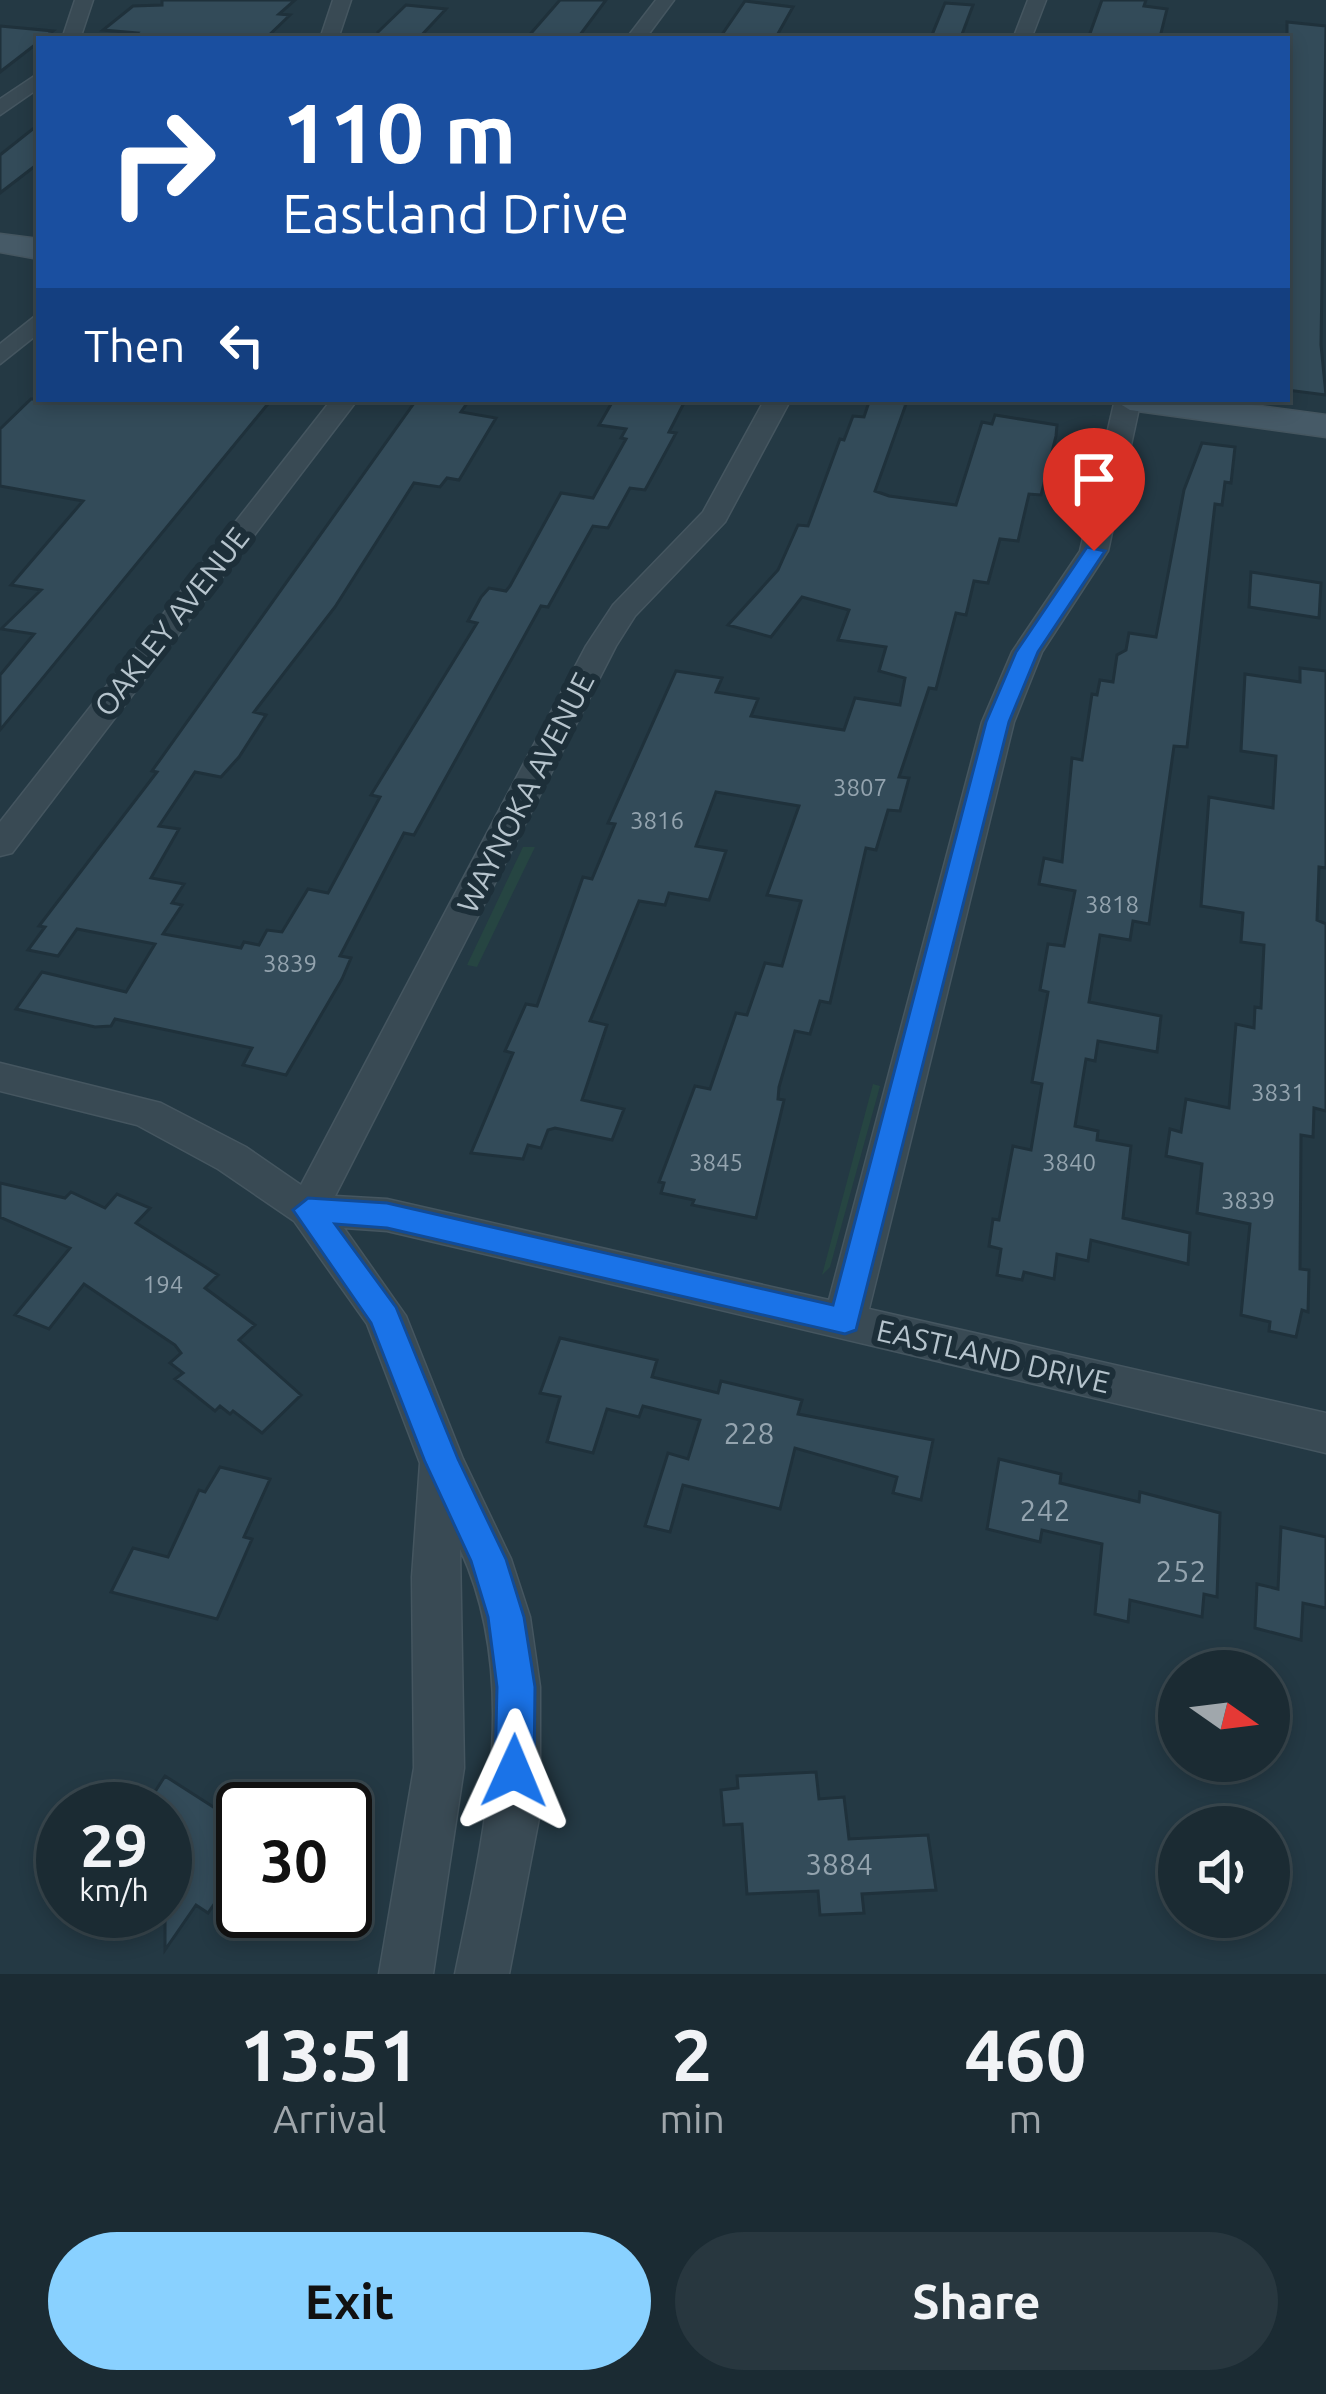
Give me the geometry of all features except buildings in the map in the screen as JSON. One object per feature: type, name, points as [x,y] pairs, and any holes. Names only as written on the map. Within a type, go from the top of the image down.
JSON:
[{"type":"street","points":[[72,36],[84,0]]},
{"type":"street","points":[[329,36],[342,0]]},
{"type":"street","points":[[637,36],[665,0]]},
{"type":"street","points":[[1023,36],[1037,0]]},
{"type":"street","points":[[0,109],[36,81]]},
{"type":"street","points":[[0,243],[36,249]]},
{"type":"street","points":[[0,357],[36,323]]},
{"type":"street","name":"OAKLEY AVENUE","points":[[0,845],[343,402]]},
{"type":"street","name":"WAYNOKA AVENUE","points":[[308,1210],[601,646],[623,611],[715,516],[745,469],[777,402]]},
{"type":"street","points":[[845,1321],[998,722],[1027,652],[1094,551],[1129,402]]},
{"type":"street","points":[[1152,402],[1326,426]]},
{"type":"street","points":[[0,1076],[147,1113],[232,1158],[308,1210],[385,1316],[442,1462],[488,1559],[506,1617],[516,1687],[514,1813],[482,1974]]},
{"type":"street","name":"EASTLAND DRIVE","points":[[308,1210],[387,1215],[1326,1433]]},
{"type":"street","points":[[406,1974],[439,1768],[435,1577],[442,1462]]},
{"type":"green space","points":[[523,847],[535,847],[477,967],[467,965]]},
{"type":"green space","points":[[873,1084],[880,1086],[830,1267],[822,1275]]},
{"type":"route","points":[[514,1771],[516,1687],[506,1617],[488,1559],[442,1462],[385,1316],[308,1210],[387,1215],[845,1321],[998,722],[1027,652],[1078,582],[1094,551]]}]
